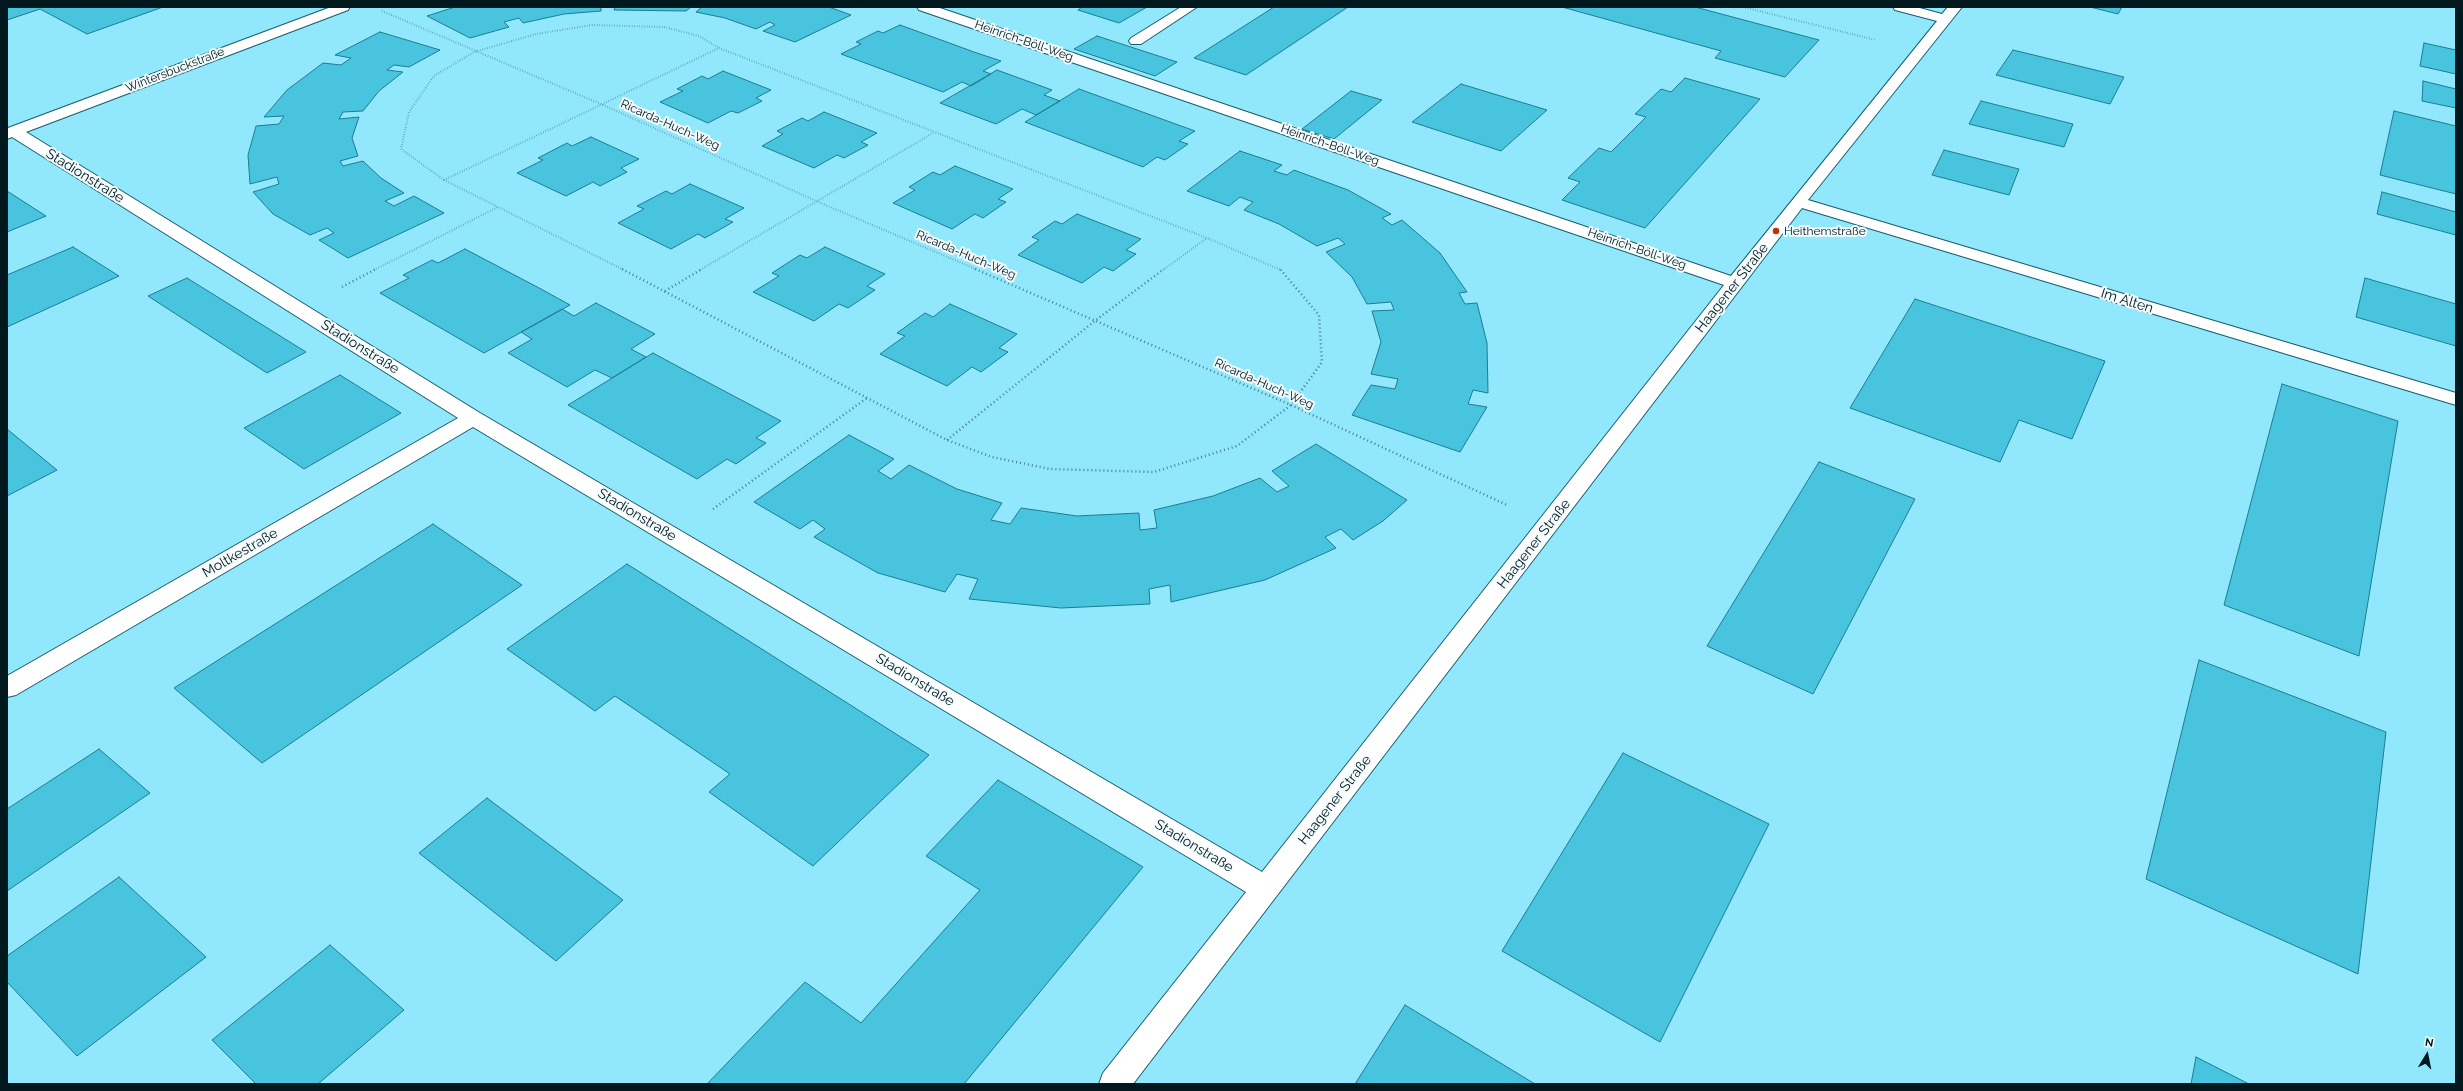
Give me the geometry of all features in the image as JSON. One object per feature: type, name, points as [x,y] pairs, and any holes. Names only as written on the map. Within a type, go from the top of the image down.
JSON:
[{"type":"street","name":"Wintersbuckstraße","points":[[10,133],[343,7]]},
{"type":"street","name":"Heinrich-Böll-Weg","points":[[924,7],[1736,283]]},
{"type":"street","points":[[1136,42],[1190,7]]},
{"type":"street","points":[[1900,7],[1951,13]]},
{"type":"street","name":"Haagener Straße","points":[[1114,1084],[1798,202],[1951,13]]},
{"type":"street","name":"Stadionstraße","points":[[10,133],[299,309],[473,418],[1266,889]]},
{"type":"street","name":"Im Alten","points":[[1798,202],[2456,399]]},
{"type":"street","name":"Moltkestraße","points":[[7,688],[473,418]]},
{"type":"path","points":[[1743,7],[1920,51]]},
{"type":"path","name":"Ricarda-Huch-Weg","points":[[382,10],[474,52],[603,105],[816,201],[1291,405],[1549,525]]},
{"type":"path","points":[[592,25],[664,28],[699,36],[719,48],[934,133],[1207,238],[1281,270],[1319,315],[1322,362],[1291,405],[1237,446],[1154,472],[1050,469],[992,457],[947,440],[665,291],[444,180],[401,149],[409,112],[434,76],[474,52],[536,34],[592,25]]},
{"type":"path","points":[[444,180],[719,48]]},
{"type":"path","points":[[665,291],[934,133]]},
{"type":"path","points":[[299,309],[498,207]]},
{"type":"path","points":[[947,440],[1096,320],[1207,238]]},
{"type":"path","points":[[674,537],[867,398]]},
{"type":"building","points":[[7,7],[163,7],[87,34],[40,9],[7,20]]},
{"type":"building","points":[[455,7],[601,7],[601,11],[564,14],[523,23],[519,18],[504,22],[509,27],[470,38],[427,16]]},
{"type":"building","points":[[615,7],[691,7],[686,11],[614,10]]},
{"type":"building","points":[[702,7],[829,7],[851,15],[795,42],[763,31],[775,25],[770,22],[756,29],[725,18],[696,12]]},
{"type":"building","points":[[1082,7],[1147,7],[1119,23],[1078,10]]},
{"type":"building","points":[[1274,7],[1348,7],[1246,75],[1194,58]]},
{"type":"building","points":[[1562,7],[1695,7],[1819,40],[1785,77],[1715,58],[1721,51]]},
{"type":"building","points":[[2090,7],[2122,7],[2118,14]]},
{"type":"building","points":[[900,25],[1001,61],[983,71],[991,74],[971,86],[962,82],[943,92],[841,54],[861,44],[856,42],[878,31],[883,33]]},
{"type":"building","points":[[380,32],[440,50],[409,67],[394,65],[387,70],[403,72],[379,91],[363,111],[343,112],[339,119],[359,117],[352,138],[358,156],[340,161],[343,166],[363,161],[381,178],[404,193],[385,201],[394,206],[414,196],[444,213],[348,258],[319,240],[334,233],[327,228],[310,235],[273,214],[253,192],[279,184],[277,177],[250,184],[248,155],[256,126],[279,124],[284,116],[264,117],[287,90],[323,63],[341,65],[351,58],[335,55]]},
{"type":"building","points":[[1097,36],[1177,62],[1155,76],[1074,49]]},
{"type":"building","points":[[2424,43],[2456,50],[2456,74],[2420,66]]},
{"type":"building","points":[[2013,50],[2124,77],[2110,104],[1996,75]]},
{"type":"building","points":[[997,70],[1052,90],[1044,95],[1060,101],[1036,115],[1022,109],[996,124],[940,103]]},
{"type":"building","points":[[723,71],[771,90],[756,98],[762,101],[738,113],[731,111],[708,123],[660,102],[683,91],[677,89],[702,76],[708,79]]},
{"type":"building","points":[[1685,78],[1760,99],[1645,228],[1562,200],[1580,182],[1568,178],[1599,148],[1611,152],[1646,117],[1635,114],[1661,89],[1671,92]]},
{"type":"building","points":[[2423,81],[2456,89],[2456,108],[2422,101]]},
{"type":"building","points":[[1461,84],[1547,110],[1501,151],[1412,122]]},
{"type":"building","points":[[1079,89],[1195,131],[1179,141],[1188,144],[1165,160],[1157,157],[1143,167],[1025,122]]},
{"type":"building","points":[[1351,91],[1382,100],[1334,139],[1302,129]]},
{"type":"building","points":[[1981,101],[2073,124],[2064,147],[1969,124]]},
{"type":"building","points":[[2394,111],[2456,126],[2456,194],[2380,175]]},
{"type":"building","points":[[824,112],[877,133],[861,142],[868,145],[844,158],[837,155],[814,168],[762,146],[783,134],[777,131],[802,118],[808,121]]},
{"type":"building","points":[[591,137],[639,159],[621,168],[627,172],[600,186],[593,182],[566,196],[517,173],[543,160],[538,158],[567,143],[572,146]]},
{"type":"building","points":[[1944,150],[2019,169],[2009,195],[1932,175]]},
{"type":"building","points":[[1240,151],[1282,165],[1274,171],[1287,175],[1294,170],[1348,190],[1391,214],[1382,218],[1392,225],[1402,220],[1440,253],[1467,292],[1459,293],[1465,304],[1477,303],[1487,343],[1488,393],[1473,390],[1468,404],[1487,407],[1460,452],[1352,415],[1371,385],[1395,389],[1398,379],[1371,374],[1381,342],[1372,311],[1394,310],[1391,302],[1367,304],[1352,277],[1326,252],[1345,244],[1338,238],[1317,246],[1279,224],[1244,210],[1253,202],[1240,197],[1229,206],[1187,191]]},
{"type":"building","points":[[955,166],[1013,189],[998,199],[1006,202],[983,218],[975,214],[952,229],[893,203],[915,190],[909,187],[933,172],[940,175]]},
{"type":"building","points":[[690,184],[744,208],[725,219],[733,222],[705,238],[698,234],[671,249],[618,223],[644,209],[637,206],[666,191],[672,194]]},
{"type":"building","points":[[7,191],[46,216],[7,232]]},
{"type":"building","points":[[2382,192],[2456,212],[2456,235],[2377,214]]},
{"type":"building","points":[[1077,214],[1141,239],[1126,250],[1136,254],[1113,271],[1104,267],[1082,283],[1018,255],[1039,240],[1032,237],[1055,221],[1062,224]]},
{"type":"building","points":[[73,247],[119,276],[7,327],[7,275]]},
{"type":"building","points":[[825,247],[885,274],[867,286],[875,290],[848,308],[839,304],[814,321],[753,292],[779,276],[772,273],[800,255],[807,258]]},
{"type":"building","points":[[465,249],[570,305],[484,353],[380,293],[409,278],[403,275],[432,260],[438,263]]},
{"type":"building","points":[[187,278],[306,352],[267,373],[148,296]]},
{"type":"building","points":[[2365,278],[2456,304],[2456,346],[2356,317]]},
{"type":"building","points":[[1915,299],[2105,361],[2072,439],[2019,420],[2000,462],[1850,408]]},
{"type":"building","points":[[596,303],[655,334],[631,349],[646,357],[612,378],[595,370],[567,387],[508,353],[532,339],[521,332],[562,309],[574,316]]},
{"type":"building","points":[[950,304],[1017,334],[999,348],[1008,352],[981,372],[972,367],[947,386],[880,354],[905,336],[897,333],[925,313],[933,317]]},
{"type":"building","points":[[653,353],[781,421],[756,438],[766,443],[736,464],[727,459],[697,479],[568,405]]},
{"type":"building","points":[[340,375],[401,413],[304,469],[244,428]]},
{"type":"building","points":[[2282,384],[2398,421],[2359,656],[2224,605]]},
{"type":"building","points":[[7,429],[57,470],[7,496]]},
{"type":"building","points":[[849,435],[894,459],[878,471],[891,479],[909,465],[957,489],[1002,503],[991,520],[1010,524],[1021,508],[1077,516],[1139,513],[1140,530],[1157,528],[1154,510],[1213,496],[1260,478],[1277,492],[1289,486],[1272,471],[1316,444],[1407,500],[1383,521],[1353,540],[1341,529],[1325,537],[1336,548],[1265,580],[1171,602],[1170,585],[1149,589],[1150,604],[1061,608],[969,599],[978,579],[957,574],[945,592],[878,573],[814,537],[825,529],[813,520],[800,529],[754,502]]},
{"type":"building","points":[[1819,462],[1915,499],[1813,694],[1707,646]]},
{"type":"building","points":[[433,524],[522,585],[262,763],[174,688]]},
{"type":"building","points":[[627,564],[929,755],[813,866],[709,792],[730,774],[615,696],[595,711],[507,649]]},
{"type":"building","points":[[2199,660],[2386,732],[2358,974],[2146,879]]},
{"type":"building","points":[[99,749],[150,793],[7,891],[7,809]]},
{"type":"building","points":[[1623,753],[1769,824],[1660,1042],[1502,951]]},
{"type":"building","points":[[998,780],[1143,867],[964,1084],[707,1084],[805,982],[861,1023],[980,890],[926,856]]},
{"type":"building","points":[[487,798],[623,900],[556,961],[419,853]]},
{"type":"building","points":[[119,877],[206,957],[77,1056],[7,982],[7,956]]},
{"type":"building","points":[[330,945],[404,1010],[318,1084],[256,1084],[212,1040]]},
{"type":"building","points":[[1405,1005],[1535,1084],[1355,1084]]},
{"type":"building","points":[[2196,1057],[2249,1084],[2191,1084]]},
{"type":"place","name":"Heithemstraße","points":[[1776,231]]}]
